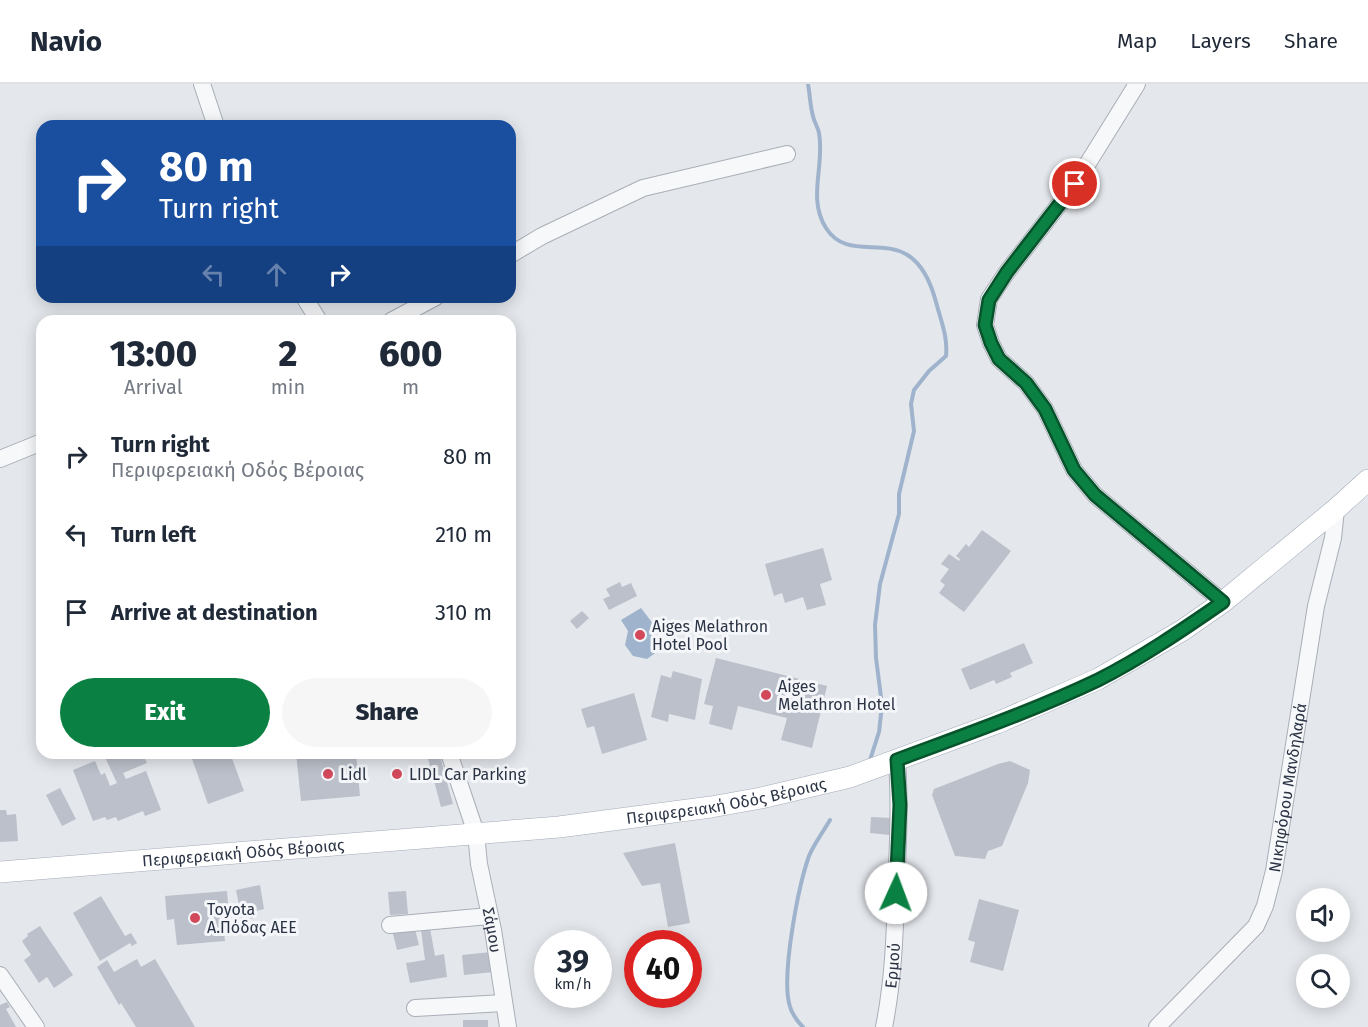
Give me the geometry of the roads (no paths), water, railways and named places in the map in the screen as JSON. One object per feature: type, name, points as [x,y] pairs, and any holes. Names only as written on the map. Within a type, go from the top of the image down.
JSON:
[{"type":"main road","name":"Περιφερειακή Οδός Βέροιας","points":[[0,872],[559,827],[761,798],[850,777],[998,723],[1098,679],[1183,630],[1223,602],[1368,480]]},
{"type":"street","points":[[202,84],[214,120]]},
{"type":"street","points":[[1137,84],[1075,184],[1007,272],[989,300],[985,325],[999,359],[1026,383],[1045,409],[1074,470],[1095,495],[1223,602]]},
{"type":"street","points":[[516,251],[542,236],[643,188],[787,154]]},
{"type":"street","points":[[402,315],[425,303]]},
{"type":"street","points":[[0,459],[36,444]]},
{"type":"street","name":"Νικηφόρου Μανδηλαρά","points":[[1157,1027],[1256,926],[1265,906],[1274,871],[1317,606],[1333,538],[1336,509]]},
{"type":"street","name":"Σάμου","points":[[451,759],[476,833],[478,864],[508,1027]]},
{"type":"street","name":"Ερμού","points":[[884,1027],[890,996],[895,932],[900,805],[897,760]]},
{"type":"street","points":[[390,925],[489,916]]},
{"type":"street","points":[[0,975],[36,1027]]},
{"type":"street","points":[[415,1008],[504,1003]]},
{"type":"water","name":"Aiges Melathron Hotel Pool","points":[[641,608],[654,625],[651,633],[655,638],[662,638],[666,645],[647,659],[633,656],[625,645],[628,631],[621,620]]},
{"type":"waterway","points":[[808,84],[820,145],[817,193],[820,217],[826,228],[838,240],[852,245],[898,251],[913,259],[926,275],[936,302],[946,342],[946,356],[929,371],[914,390],[911,404],[914,431],[899,494],[899,514],[880,584],[875,625],[876,658],[882,705],[879,732],[870,760]]},
{"type":"waterway","points":[[803,1027],[794,1016],[789,1003],[787,989],[789,951],[800,888],[809,856],[830,820]]},
{"type":"place","name":"Aiges Melathron Hotel Pool","points":[[640,635]]},
{"type":"place","name":"Aiges Melathron Hotel","points":[[766,695]]},
{"type":"place","name":"Lidl","points":[[328,774]]},
{"type":"place","name":"LIDL Car Parking","points":[[397,774]]},
{"type":"place","name":"Toyota Α.Πόδας ΑΕΕ","points":[[195,918]]}]
